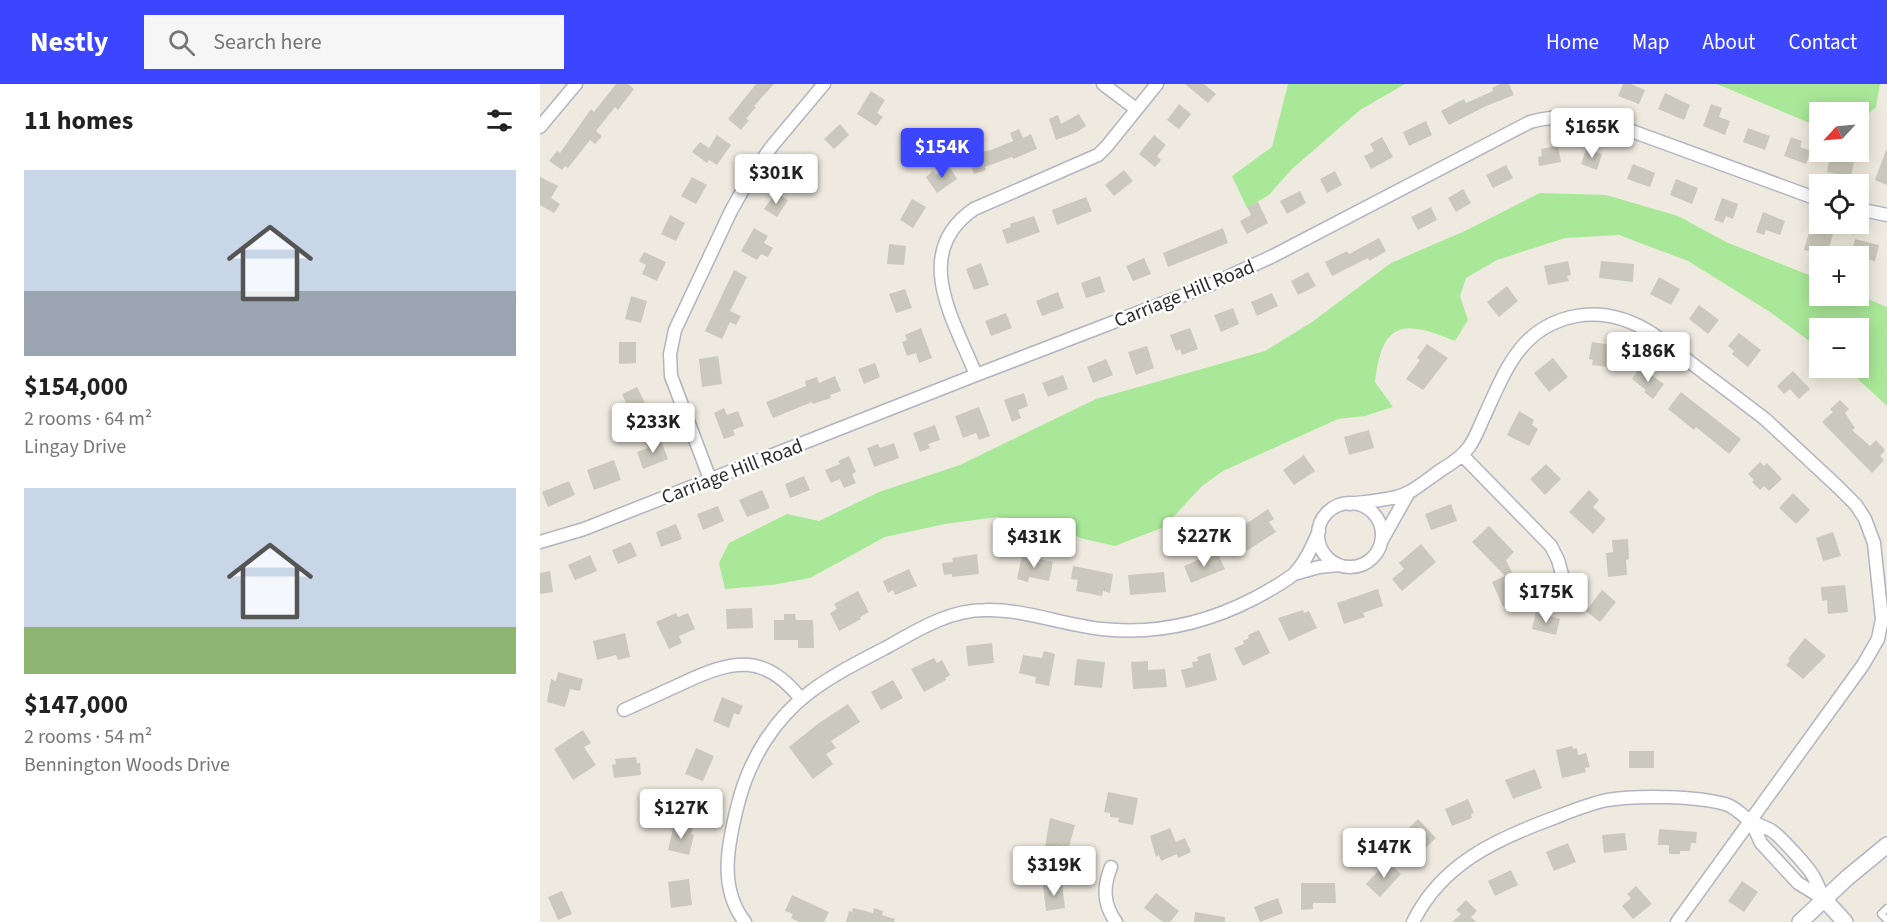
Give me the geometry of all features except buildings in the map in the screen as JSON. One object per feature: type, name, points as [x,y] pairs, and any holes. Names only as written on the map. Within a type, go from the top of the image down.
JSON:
[{"type":"street","points":[[540,128],[576,84]]},
{"type":"street","points":[[710,479],[670,376],[670,354],[675,330],[731,211],[750,177],[772,146],[824,84]]},
{"type":"street","points":[[1103,84],[1136,109]]},
{"type":"street","points":[[976,375],[941,282],[941,255],[950,232],[961,218],[974,209],[1098,155],[1157,84]]},
{"type":"street","name":"Carriage Hill Road","points":[[540,542],[584,529],[1210,285],[1273,256],[1516,128],[1547,118],[1577,117],[1607,122],[1809,196]]},
{"type":"street","points":[[1869,211],[1887,215]]},
{"type":"street","points":[[1294,574],[1310,552],[1328,512],[1348,504],[1409,492],[1462,455],[1474,439],[1510,364],[1526,341],[1540,330],[1560,321],[1587,315],[1611,316],[1631,321],[1653,334],[1765,419],[1856,505],[1869,526],[1874,543],[1881,609],[1880,634],[1863,665],[1677,922]]},
{"type":"street","points":[[1462,455],[1551,546],[1563,578]]},
{"type":"street","points":[[745,922],[734,903],[727,874],[729,843],[746,778],[757,753],[775,728],[801,699],[821,684],[901,639],[939,620],[962,612],[994,610],[1102,629],[1161,629],[1190,624],[1218,615],[1260,595],[1294,574],[1319,567],[1339,565],[1354,567],[1367,562],[1375,555],[1409,492]]},
{"type":"street","points":[[1348,504],[1365,507],[1376,517],[1381,528],[1381,543]]},
{"type":"street","points":[[1319,531],[1319,543],[1323,552],[1339,565]]},
{"type":"street","points":[[624,710],[714,668],[732,665],[750,665],[774,673],[787,682],[801,699]]},
{"type":"street","points":[[1413,922],[1426,899],[1439,883],[1474,854],[1520,831],[1600,801],[1640,798],[1710,802],[1733,807],[1751,821],[1774,832],[1812,874],[1824,899],[1845,922]]},
{"type":"street","points":[[1800,922],[1887,845]]},
{"type":"street","points":[[1111,867],[1106,878],[1105,899],[1109,912],[1116,922]]},
{"type":"lane","points":[[1887,908],[1881,914],[1887,920]]},
{"type":"green space","points":[[1288,84],[1405,84],[1360,110],[1292,169],[1269,195],[1247,208],[1232,176],[1272,147]]},
{"type":"green space","points":[[1717,84],[1880,84],[1876,107],[1869,114],[1869,102],[1809,102],[1809,123]]},
{"type":"green space","points":[[1540,193],[1606,195],[1678,216],[1726,242],[1809,275],[1809,306],[1869,306],[1869,300],[1887,307],[1887,406],[1857,378],[1869,378],[1869,318],[1809,318],[1809,341],[1770,312],[1688,261],[1619,235],[1565,238],[1497,260],[1466,278],[1460,296],[1468,320],[1455,341],[1437,334],[1409,328],[1398,330],[1390,336],[1378,362],[1375,382],[1393,407],[1365,416],[1338,419],[1223,471],[1202,486],[1164,527],[1115,546],[1080,538],[1051,521],[997,517],[945,524],[885,537],[810,578],[772,585],[725,589],[719,563],[729,543],[787,514],[819,521],[879,492],[960,465],[1096,399],[1265,351],[1312,322],[1391,263],[1467,230]]}]
